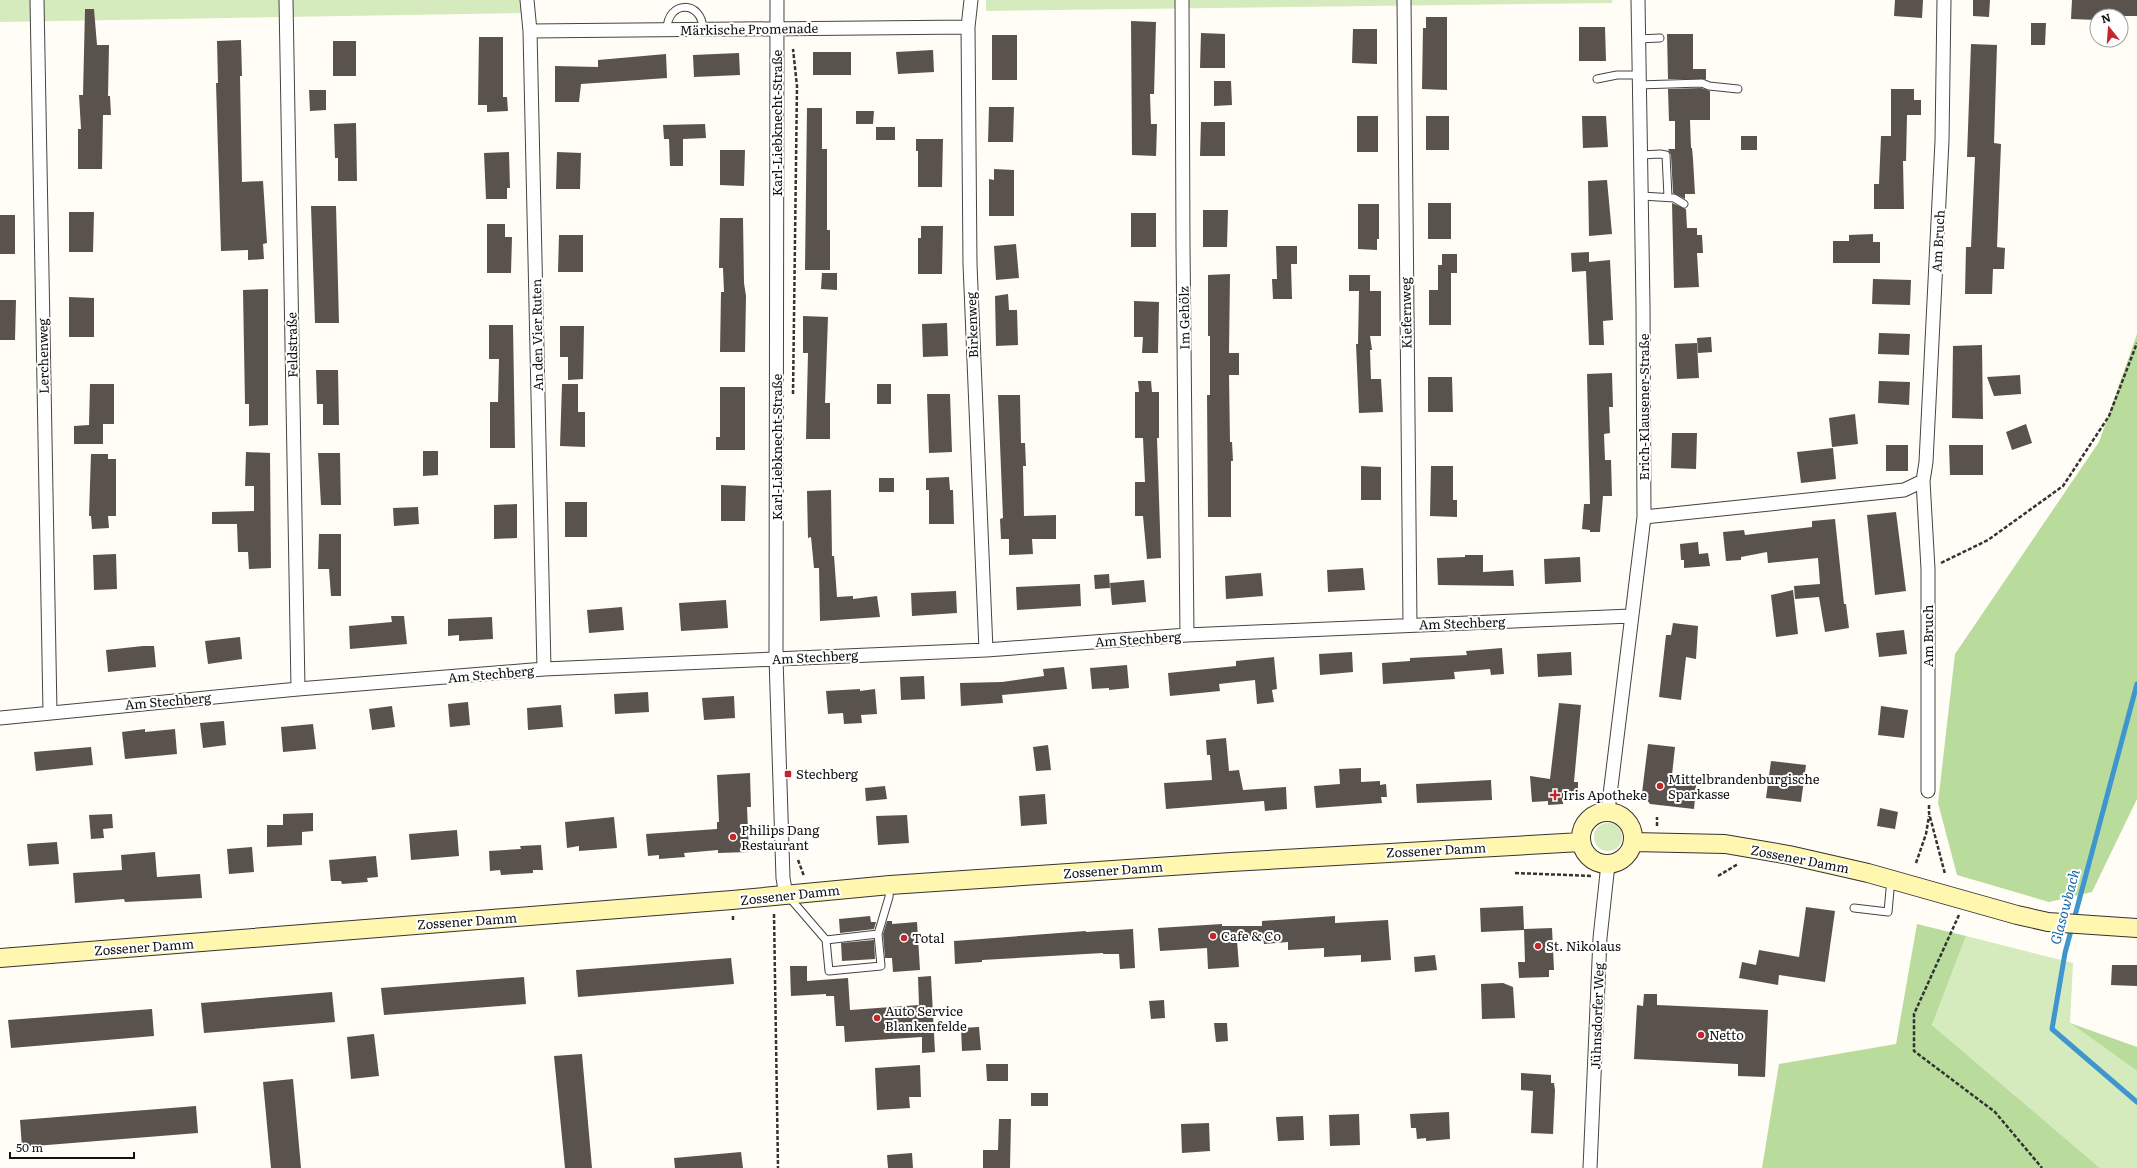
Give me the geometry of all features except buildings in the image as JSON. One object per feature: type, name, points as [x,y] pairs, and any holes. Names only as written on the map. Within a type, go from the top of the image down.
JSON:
[{"type":"main road","points":[[1608,811],[1624,818],[1630,824],[1633,842],[1630,850],[1617,862],[1608,864],[1593,861],[1588,856],[1581,842],[1583,827],[1587,820],[1593,815],[1608,811]]},
{"type":"main road","name":"Zossener Damm","points":[[0,958],[890,885],[1233,862],[1581,842]]},
{"type":"main road","name":"Zossener Damm","points":[[1633,842],[1726,844],[1822,861],[1891,879],[1961,905],[2048,922],[2137,928]]},
{"type":"street","name":"Lerchenweg","points":[[37,0],[50,712]]},
{"type":"street","name":"Feldstraße","points":[[286,0],[298,689]]},
{"type":"street","name":"An den Vier Ruten","points":[[527,0],[530,31],[544,669]]},
{"type":"street","name":"Karl-Liebknecht-Straße","points":[[777,0],[776,658],[783,878],[786,894]]},
{"type":"street","name":"Birkenweg","points":[[971,0],[968,27],[970,264],[986,650]]},
{"type":"street","name":"Im Gehölz","points":[[1182,0],[1182,238],[1188,635]]},
{"type":"street","name":"Kiefernweg","points":[[1404,0],[1410,625]]},
{"type":"street","name":"Erich-Klausener-Straße","points":[[1608,811],[1644,517],[1642,196],[1638,80],[1638,0]]},
{"type":"street","name":"Am Bruch","points":[[1928,791],[1928,569],[1923,481],[1926,462],[1942,141],[1944,0]]},
{"type":"street","name":"Märkische Promenade","points":[[530,31],[968,27]]},
{"type":"street","points":[[1644,517],[1904,490],[1923,481]]},
{"type":"street","name":"Am Stechberg","points":[[0,718],[298,689],[544,669],[986,650],[1188,635],[1631,616]]},
{"type":"street","name":"Jühnsdorfer Weg","points":[[1590,1168],[1600,938],[1608,864]]},
{"type":"lane","points":[[667,30],[669,14],[676,8],[684,5],[694,7],[700,14],[703,30]]},
{"type":"lane","points":[[1638,39],[1660,38]]},
{"type":"lane","points":[[1597,79],[1617,75],[1638,80],[1702,82],[1709,86],[1738,88]]},
{"type":"lane","points":[[1641,155],[1660,154],[1666,156],[1668,197]]},
{"type":"lane","points":[[1642,196],[1674,198],[1684,204]]},
{"type":"lane","points":[[1854,908],[1888,912],[1891,879]]},
{"type":"lane","points":[[786,894],[826,940],[829,971],[881,966],[878,934],[889,897],[890,885]]},
{"type":"lane","points":[[826,940],[878,934]]},
{"type":"path","points":[[791,29],[796,86],[793,395]]},
{"type":"path","points":[[1928,569],[1988,540],[2064,486],[2109,416],[2137,344]]},
{"type":"path","points":[[1916,863],[1926,834],[1929,813],[1928,791]]},
{"type":"path","points":[[1929,813],[1945,874]]},
{"type":"path","points":[[797,859],[804,876]]},
{"type":"path","points":[[1718,876],[1743,861]]},
{"type":"path","points":[[1515,873],[1587,875]]},
{"type":"path","points":[[1961,905],[1914,1014],[1914,1051],[1995,1112],[2042,1168]]},
{"type":"path","points":[[774,911],[778,1168]]},
{"type":"green space","points":[[0,0],[520,0],[521,13],[0,22]]},
{"type":"green space","points":[[986,0],[1612,0],[1612,3],[986,11]]},
{"type":"green space","points":[[2137,334],[2137,799],[2092,892],[2049,902],[1957,875],[1938,803],[1955,654],[2099,442]]},
{"type":"green space","points":[[1608,823],[1618,827],[1622,837],[1618,847],[1608,851],[1598,847],[1594,837],[1598,827]]},
{"type":"green space","points":[[1917,924],[1966,936],[1932,1025],[2100,1168],[1762,1168],[1779,1064],[1896,1044]]},
{"type":"green space","points":[[1966,936],[2073,963],[2070,1023],[2137,1071],[2137,1168],[2100,1168],[1932,1025]]},
{"type":"green space","points":[[2070,1023],[2137,1047],[2137,1071]]},
{"type":"waterway","name":"Glasowbach","points":[[2137,684],[2065,953],[2052,1029],[2137,1102]]},
{"type":"place","name":"Stechberg","points":[[788,774]]},
{"type":"place","name":"Mittelbrandenburgische Sparkasse","points":[[1660,786]]},
{"type":"place","name":"Iris Apotheke","points":[[1555,795]]},
{"type":"place","name":"Philips Dang Restaurant","points":[[733,837]]},
{"type":"place","name":"Cafe & Co","points":[[1213,936]]},
{"type":"place","name":"Total","points":[[904,938]]},
{"type":"place","name":"St. Nikolaus","points":[[1538,946]]},
{"type":"place","name":"Auto Service Blankenfelde","points":[[877,1018]]},
{"type":"place","name":"Netto","points":[[1701,1035]]}]
